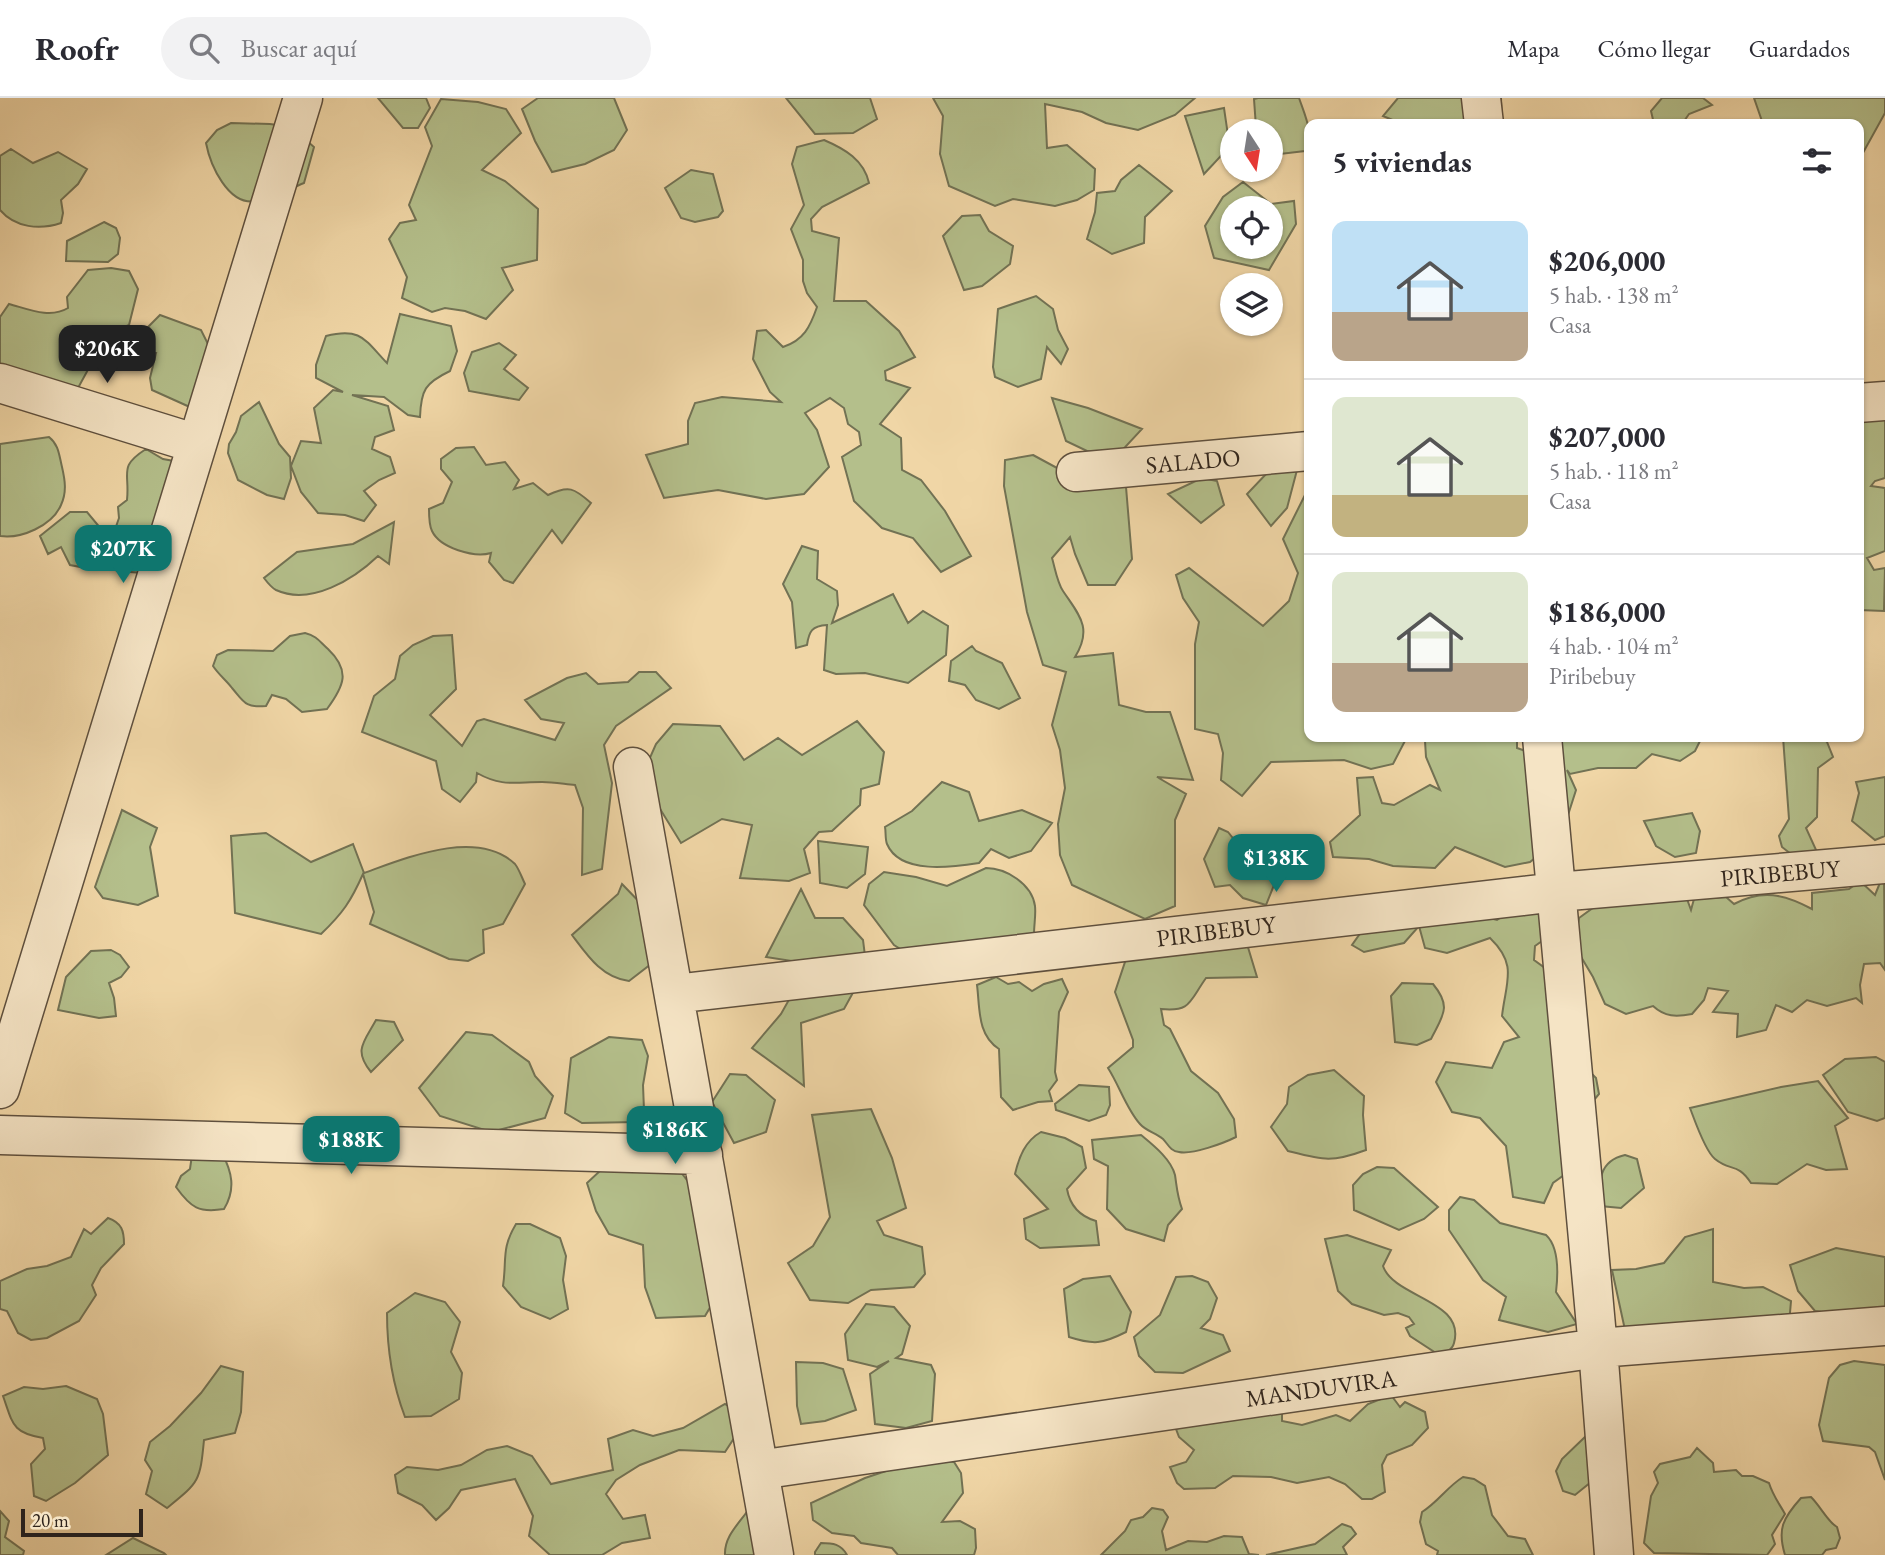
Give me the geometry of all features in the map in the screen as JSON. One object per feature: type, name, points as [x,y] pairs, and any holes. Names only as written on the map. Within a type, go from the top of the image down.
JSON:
[{"type":"street","points":[[0,1089],[303,98]]},
{"type":"street","points":[[1481,98],[1483,119]]},
{"type":"street","points":[[0,383],[197,444]]},
{"type":"street","points":[[1864,403],[1885,401]]},
{"type":"street","name":"SALADO","points":[[1076,472],[1304,451]]},
{"type":"street","points":[[1542,742],[1598,1348],[1614,1555]]},
{"type":"street","points":[[633,767],[774,1555]]},
{"type":"street","name":"PIRIBEBUY","points":[[674,994],[1557,892],[1885,864]]},
{"type":"street","points":[[0,1135],[703,1155]]},
{"type":"street","name":"MANDUVIRA","points":[[759,1470],[1598,1348],[1885,1326]]},
{"type":"green space","points":[[378,98],[426,98],[430,108],[418,128],[403,128]]},
{"type":"green space","points":[[538,98],[614,98],[627,130],[614,150],[585,164],[552,172],[522,109]]},
{"type":"green space","points":[[786,98],[870,98],[877,119],[853,133],[815,134]]},
{"type":"green space","points":[[933,98],[1195,98],[1175,115],[1138,130],[1106,123],[1082,112],[1045,104],[1047,148],[1067,145],[1095,169],[1094,190],[1077,200],[1055,206],[1013,199],[995,206],[949,186],[940,154],[943,116]]},
{"type":"green space","points":[[1299,98],[1306,119],[1304,119],[1304,151],[1283,154],[1283,119],[1255,119],[1254,99]]},
{"type":"green space","points":[[1398,98],[1501,98],[1502,119],[1390,119],[1383,116]]},
{"type":"green space","points":[[1662,98],[1703,98],[1712,105],[1689,114],[1686,119],[1653,119],[1651,111]]},
{"type":"green space","points":[[1754,98],[1885,98],[1885,113],[1864,151],[1864,119],[1761,119]]},
{"type":"green space","points":[[441,99],[478,102],[506,109],[521,133],[482,170],[505,181],[538,209],[537,260],[502,268],[513,290],[486,319],[465,311],[445,308],[432,312],[402,298],[407,277],[389,239],[400,223],[416,220],[409,205],[432,146],[425,127]]},
{"type":"green space","points":[[1224,108],[1225,119],[1220,119],[1220,157],[1204,174],[1185,116]]},
{"type":"green space","points":[[231,123],[291,127],[314,147],[304,183],[257,201],[247,201],[229,191],[216,172],[206,143],[217,130]]},
{"type":"green space","points":[[824,140],[852,156],[863,168],[869,183],[822,207],[811,219],[812,231],[839,238],[834,301],[866,301],[899,331],[915,357],[885,371],[886,380],[910,388],[880,424],[901,438],[902,470],[921,480],[945,511],[971,556],[941,572],[913,538],[882,528],[854,501],[842,457],[861,445],[859,432],[848,424],[844,408],[830,398],[805,413],[817,430],[829,467],[804,494],[766,499],[718,490],[664,498],[646,455],[688,444],[688,421],[695,403],[722,397],[781,402],[770,392],[753,359],[757,331],[766,330],[783,347],[796,341],[805,332],[817,307],[807,293],[803,281],[803,260],[791,229],[804,205],[792,164],[797,147]]},
{"type":"green space","points":[[11,149],[33,163],[58,152],[87,169],[78,184],[61,200],[61,223],[28,226],[13,221],[0,210],[0,156]]},
{"type":"green space","points":[[1139,165],[1172,191],[1145,217],[1144,243],[1112,254],[1087,239],[1097,193],[1115,191],[1121,180]]},
{"type":"green space","points":[[691,170],[713,174],[723,211],[718,217],[695,222],[681,218],[665,188]]},
{"type":"green space","points":[[1243,182],[1261,196],[1224,196]]},
{"type":"green space","points":[[1294,201],[1296,224],[1283,246],[1283,202]]},
{"type":"green space","points":[[1220,202],[1220,259],[1275,259],[1269,270],[1214,258],[1205,226]]},
{"type":"green space","points":[[980,215],[989,231],[1013,246],[1010,264],[982,286],[964,290],[943,236],[962,216]]},
{"type":"green space","points":[[104,222],[116,228],[120,238],[118,254],[108,262],[66,261],[67,241]]},
{"type":"green space","points":[[111,268],[129,271],[138,289],[129,325],[82,346],[90,366],[72,399],[0,376],[0,317],[9,304],[39,312],[61,311],[68,308],[67,297],[88,270]]},
{"type":"green space","points":[[1036,296],[1053,309],[1058,330],[1068,349],[1061,364],[1047,347],[1041,379],[1018,387],[995,377],[993,367],[998,309]]},
{"type":"green space","points":[[400,314],[451,326],[457,351],[450,371],[435,379],[426,388],[420,417],[408,415],[384,397],[352,395],[388,406],[394,430],[375,437],[372,449],[390,457],[395,473],[364,491],[376,505],[364,521],[345,515],[318,513],[301,492],[291,466],[301,441],[321,443],[314,408],[333,390],[343,392],[316,378],[316,365],[326,336],[347,333],[361,337],[387,363]]},
{"type":"green space","points":[[160,315],[201,330],[209,346],[192,408],[152,390],[150,378],[156,353],[149,353],[135,340]]},
{"type":"green space","points":[[499,343],[516,355],[504,369],[528,388],[519,400],[469,391],[464,373],[472,352]]},
{"type":"green space","points":[[1052,398],[1088,408],[1142,429],[1116,457],[1087,451],[1066,441]]},
{"type":"green space","points":[[259,402],[279,444],[290,457],[291,478],[284,499],[267,495],[238,480],[228,453],[241,416]]},
{"type":"green space","points":[[1864,418],[1885,418],[1885,478],[1875,481],[1871,486],[1885,488],[1885,551],[1867,558],[1874,570],[1885,568],[1884,611],[1864,610]]},
{"type":"green space","points":[[49,437],[58,450],[64,477],[65,491],[61,505],[51,519],[35,530],[0,536],[0,444]]},
{"type":"green space","points":[[474,447],[486,465],[505,462],[519,480],[514,489],[533,483],[548,495],[566,489],[580,494],[591,503],[562,543],[552,530],[513,583],[504,580],[489,562],[491,553],[467,553],[450,547],[436,537],[431,529],[429,509],[443,503],[452,482],[441,469],[441,459],[456,448]]},
{"type":"green space","points":[[146,449],[163,459],[196,465],[142,573],[117,571],[107,562],[96,570],[70,565],[61,547],[48,554],[40,536],[70,512],[87,512],[111,541],[119,518],[118,507],[127,500],[128,466]]},
{"type":"green space","points":[[1033,455],[1081,481],[1126,487],[1132,559],[1115,585],[1088,585],[1070,537],[1052,558],[1061,587],[1082,622],[1083,638],[1075,657],[1113,653],[1119,705],[1146,712],[1170,712],[1193,780],[1157,777],[1186,794],[1175,820],[1175,906],[1145,919],[1072,885],[1060,855],[1058,824],[1065,788],[1060,750],[1052,725],[1066,672],[1043,665],[1027,612],[1004,486],[1005,460]]},
{"type":"green space","points":[[1297,470],[1287,508],[1271,526],[1247,494],[1268,472]]},
{"type":"green space","points":[[1202,478],[1217,481],[1224,505],[1201,523],[1168,494]]},
{"type":"green space","points":[[1304,497],[1304,742],[1404,742],[1393,764],[1371,769],[1344,760],[1271,762],[1242,796],[1221,780],[1223,753],[1218,734],[1195,729],[1195,644],[1199,622],[1183,598],[1176,575],[1189,568],[1263,626],[1289,601],[1298,573],[1283,539]]},
{"type":"green space","points":[[394,522],[389,564],[378,556],[357,573],[331,588],[303,595],[276,590],[264,578],[297,552],[353,544]]},
{"type":"green space","points":[[802,546],[818,551],[817,579],[837,591],[838,605],[832,623],[893,594],[908,623],[923,611],[948,626],[946,655],[908,683],[865,673],[836,674],[824,670],[827,625],[815,628],[810,633],[807,645],[796,648],[792,602],[783,584]]},
{"type":"green space","points":[[305,633],[328,649],[340,664],[343,679],[341,686],[327,709],[302,712],[286,699],[272,695],[266,706],[249,705],[213,666],[217,655],[228,650],[273,651],[290,636]]},
{"type":"green space","points":[[452,635],[456,689],[430,715],[462,746],[477,721],[484,719],[555,740],[564,723],[541,719],[525,700],[567,678],[586,673],[598,684],[628,682],[639,672],[656,672],[671,688],[616,726],[604,745],[612,783],[602,869],[582,875],[583,808],[575,785],[501,782],[477,773],[476,782],[460,802],[442,789],[436,761],[362,732],[374,696],[395,679],[400,656],[413,645],[433,636]]},
{"type":"green space","points":[[972,646],[976,651],[1002,663],[1020,698],[999,709],[976,700],[965,685],[949,681],[951,661]]},
{"type":"green space","points":[[857,721],[884,752],[879,784],[861,789],[860,805],[832,831],[819,832],[804,849],[810,873],[789,881],[740,878],[752,825],[722,819],[681,843],[641,778],[656,744],[673,724],[720,726],[744,760],[778,738],[802,755]]},
{"type":"green space","points":[[1425,742],[1517,742],[1517,748],[1534,754],[1553,742],[1700,742],[1695,751],[1680,761],[1652,754],[1636,768],[1598,768],[1570,774],[1567,770],[1576,790],[1561,837],[1530,862],[1505,867],[1455,847],[1435,868],[1393,866],[1369,859],[1333,857],[1330,842],[1360,815],[1357,778],[1373,777],[1382,803],[1394,805],[1430,785],[1440,790],[1426,757]]},
{"type":"green space","points":[[1783,742],[1827,742],[1833,757],[1818,768],[1817,817],[1806,828],[1817,852],[1796,858],[1782,847],[1779,836],[1789,819]]},
{"type":"green space","points":[[1885,777],[1885,836],[1875,840],[1852,821],[1859,793],[1856,782]]},
{"type":"green space","points":[[942,782],[969,792],[979,821],[1022,810],[1052,823],[1031,851],[1009,858],[991,849],[979,863],[968,865],[928,867],[903,861],[887,844],[885,827],[912,811]]},
{"type":"green space","points":[[122,810],[157,828],[150,847],[158,896],[138,905],[103,898],[95,887]]},
{"type":"green space","points":[[1692,813],[1700,831],[1696,853],[1675,857],[1656,846],[1644,821]]},
{"type":"green space","points":[[1219,828],[1228,832],[1248,857],[1262,854],[1280,870],[1266,905],[1243,898],[1230,885],[1215,887],[1204,859]]},
{"type":"green space","points":[[266,833],[311,862],[353,844],[364,873],[441,849],[481,848],[499,853],[515,864],[525,884],[503,924],[483,930],[484,953],[468,961],[449,959],[370,924],[374,912],[363,874],[346,906],[321,934],[235,913],[231,836]]},
{"type":"green space","points":[[818,841],[868,847],[865,874],[847,888],[820,883]]},
{"type":"green space","points":[[986,868],[1010,874],[1029,891],[1035,906],[1034,934],[926,965],[894,945],[864,905],[869,884],[884,872],[947,886]]},
{"type":"green space","points":[[1884,873],[1885,970],[1880,963],[1864,964],[1860,985],[1862,1003],[1856,998],[1827,1006],[1807,1000],[1792,1012],[1776,1005],[1766,1030],[1737,1037],[1738,1014],[1713,1012],[1728,991],[1708,988],[1704,1000],[1692,1014],[1681,1016],[1666,1014],[1653,1006],[1626,1014],[1605,1004],[1574,945],[1579,918],[1597,905],[1679,877],[1691,910],[1694,899],[1726,897],[1734,904],[1764,895],[1782,897],[1812,909],[1812,893],[1849,889],[1860,881],[1875,895]]},
{"type":"green space","points":[[622,884],[649,912],[651,964],[629,981],[603,970],[572,935],[618,894]]},
{"type":"green space","points":[[801,889],[815,918],[843,918],[863,940],[865,956],[798,962],[766,957]]},
{"type":"green space","points":[[1510,911],[1543,914],[1542,941],[1535,946],[1534,960],[1549,971],[1588,1070],[1596,1078],[1599,1094],[1585,1111],[1571,1170],[1553,1183],[1544,1203],[1513,1197],[1506,1146],[1480,1118],[1452,1112],[1436,1082],[1446,1062],[1492,1068],[1504,1042],[1519,1037],[1502,1016],[1508,974],[1499,948],[1490,938],[1447,953],[1425,948],[1419,926],[1404,943],[1364,952],[1352,945],[1364,928],[1465,912],[1497,920]]},
{"type":"green space","points":[[1247,944],[1257,977],[1206,978],[1184,1007],[1161,1009],[1164,1025],[1170,1029],[1191,1071],[1218,1093],[1234,1119],[1236,1137],[1200,1150],[1176,1151],[1140,1124],[1108,1068],[1133,1047],[1133,1040],[1115,992],[1129,950],[1200,945],[1224,950]]},
{"type":"green space","points":[[111,950],[120,955],[129,967],[121,977],[109,983],[116,1016],[99,1018],[58,1010],[66,977],[91,951]]},
{"type":"green space","points":[[996,977],[1008,984],[1019,982],[1032,991],[1062,979],[1068,992],[1059,1012],[1055,1072],[1057,1080],[1049,1091],[1052,1101],[1038,1102],[1013,1110],[1001,1097],[999,1049],[983,1029],[977,985]]},
{"type":"green space","points":[[800,980],[855,989],[844,1009],[801,1023],[804,1086],[752,1048],[781,1014]]},
{"type":"green space","points":[[1402,983],[1433,984],[1444,1005],[1444,1011],[1431,1039],[1417,1045],[1395,1042],[1391,996]]},
{"type":"green space","points":[[376,1020],[394,1022],[403,1040],[371,1072],[362,1058],[362,1046]]},
{"type":"green space","points":[[466,1032],[492,1035],[529,1062],[535,1076],[553,1096],[545,1118],[491,1132],[440,1116],[419,1088]]},
{"type":"green space","points":[[609,1037],[642,1040],[648,1056],[643,1085],[644,1110],[637,1122],[582,1123],[565,1113],[571,1058]]},
{"type":"green space","points":[[1876,1057],[1885,1062],[1885,1118],[1877,1121],[1848,1112],[1823,1075],[1845,1059]]},
{"type":"green space","points":[[1334,1070],[1364,1096],[1366,1150],[1327,1159],[1288,1151],[1271,1127],[1287,1104],[1289,1087],[1308,1075]]},
{"type":"green space","points":[[730,1074],[746,1075],[775,1100],[766,1132],[734,1143],[712,1102]]},
{"type":"green space","points":[[1818,1081],[1848,1118],[1835,1126],[1847,1169],[1826,1170],[1807,1164],[1777,1184],[1751,1183],[1742,1172],[1721,1163],[1711,1155],[1690,1108],[1781,1087]]},
{"type":"green space","points":[[1079,1085],[1109,1087],[1110,1105],[1106,1115],[1089,1121],[1056,1110],[1055,1104]]},
{"type":"green space","points":[[871,1109],[892,1158],[906,1208],[877,1221],[884,1235],[922,1247],[925,1274],[914,1287],[871,1290],[848,1303],[810,1300],[788,1263],[813,1246],[830,1217],[812,1115]]},
{"type":"green space","points":[[1041,1132],[1065,1138],[1082,1147],[1086,1168],[1067,1189],[1076,1210],[1096,1221],[1099,1245],[1040,1248],[1026,1239],[1024,1219],[1048,1209],[1015,1174],[1024,1150]]},
{"type":"green space","points":[[1141,1135],[1166,1158],[1175,1175],[1182,1209],[1168,1225],[1164,1241],[1126,1229],[1107,1209],[1108,1166],[1094,1159],[1092,1140]]},
{"type":"green space","points":[[193,1148],[222,1153],[231,1181],[228,1202],[224,1209],[208,1210],[196,1207],[186,1200],[176,1187],[181,1176],[190,1169]]},
{"type":"green space","points":[[1625,1155],[1637,1159],[1644,1188],[1621,1208],[1600,1206],[1600,1181],[1605,1167]]},
{"type":"green space","points":[[1377,1167],[1394,1168],[1438,1207],[1424,1219],[1399,1230],[1354,1210],[1353,1185],[1363,1174]]},
{"type":"green space","points":[[602,1169],[680,1171],[702,1200],[724,1284],[705,1316],[656,1318],[645,1287],[643,1245],[609,1234],[596,1211],[587,1183]]},
{"type":"green space","points":[[1460,1197],[1474,1200],[1500,1223],[1546,1235],[1555,1254],[1556,1292],[1577,1324],[1548,1332],[1499,1320],[1506,1297],[1483,1280],[1449,1230],[1449,1210]]},
{"type":"green space","points":[[108,1218],[121,1228],[124,1244],[101,1268],[92,1285],[96,1295],[79,1321],[47,1338],[31,1340],[18,1333],[7,1311],[0,1309],[0,1281],[27,1269],[47,1266],[71,1257],[84,1229],[91,1234]]},
{"type":"green space","points":[[516,1224],[530,1224],[560,1238],[566,1256],[563,1280],[568,1309],[550,1319],[521,1307],[503,1286],[506,1247]]},
{"type":"green space","points":[[1713,1229],[1713,1282],[1744,1288],[1763,1287],[1791,1301],[1789,1324],[1625,1330],[1612,1270],[1636,1269],[1664,1263],[1685,1237]]},
{"type":"green space","points":[[1347,1235],[1391,1250],[1383,1266],[1390,1277],[1450,1317],[1455,1329],[1451,1348],[1436,1353],[1410,1336],[1406,1328],[1414,1324],[1409,1317],[1398,1313],[1384,1315],[1352,1304],[1338,1291],[1325,1239]]},
{"type":"green space","points":[[1836,1248],[1885,1257],[1885,1314],[1861,1318],[1815,1311],[1798,1291],[1790,1265]]},
{"type":"green space","points":[[1110,1276],[1131,1312],[1126,1332],[1098,1342],[1069,1337],[1064,1289],[1083,1279]]},
{"type":"green space","points":[[1192,1276],[1208,1282],[1217,1298],[1210,1319],[1201,1328],[1223,1335],[1230,1351],[1183,1373],[1155,1372],[1139,1356],[1134,1337],[1160,1315],[1176,1277]]},
{"type":"green space","points":[[415,1293],[445,1302],[460,1322],[451,1352],[462,1373],[459,1399],[431,1416],[405,1417],[391,1366],[387,1313]]},
{"type":"green space","points":[[866,1304],[894,1307],[910,1326],[902,1354],[896,1358],[931,1365],[935,1374],[932,1421],[906,1428],[875,1424],[870,1374],[889,1361],[877,1367],[848,1360],[845,1334]]},
{"type":"green space","points":[[1854,1361],[1885,1365],[1885,1480],[1875,1452],[1869,1447],[1823,1441],[1819,1425],[1829,1378],[1840,1365]]},
{"type":"green space","points":[[796,1362],[823,1363],[843,1369],[856,1410],[825,1421],[801,1424],[797,1406]]},
{"type":"green space","points":[[221,1366],[243,1372],[241,1412],[235,1433],[204,1440],[196,1480],[167,1508],[146,1494],[152,1471],[145,1460],[150,1442],[170,1426],[201,1393]]},
{"type":"green space","points":[[66,1386],[97,1399],[103,1414],[108,1455],[75,1483],[46,1501],[34,1496],[31,1464],[45,1449],[43,1438],[25,1433],[15,1426],[3,1396],[24,1387],[43,1389]]},
{"type":"green space","points":[[1391,1395],[1400,1407],[1405,1402],[1425,1412],[1428,1428],[1412,1445],[1387,1455],[1382,1465],[1385,1492],[1372,1499],[1362,1499],[1345,1484],[1329,1477],[1297,1483],[1271,1477],[1233,1476],[1215,1488],[1184,1489],[1177,1483],[1170,1467],[1186,1462],[1194,1450],[1179,1437],[1176,1429],[1187,1425],[1282,1407],[1282,1421],[1302,1425],[1336,1415],[1350,1421],[1368,1404]]},
{"type":"green space","points":[[725,1404],[744,1413],[740,1429],[725,1452],[679,1450],[640,1465],[616,1480],[606,1494],[623,1519],[645,1515],[650,1538],[622,1543],[602,1555],[550,1555],[529,1536],[533,1516],[515,1479],[461,1490],[449,1508],[436,1520],[422,1505],[398,1493],[395,1475],[407,1467],[438,1470],[461,1465],[487,1450],[507,1446],[532,1456],[551,1484],[613,1470],[608,1439],[633,1430],[653,1436],[683,1428]]},
{"type":"green space","points":[[1587,1435],[1591,1482],[1575,1495],[1563,1491],[1556,1471],[1562,1459]]},
{"type":"green space","points":[[1697,1448],[1713,1463],[1714,1472],[1736,1470],[1742,1476],[1753,1476],[1769,1483],[1785,1514],[1772,1535],[1775,1544],[1767,1555],[1654,1553],[1644,1543],[1651,1496],[1658,1483],[1654,1472],[1660,1464],[1690,1457]]},
{"type":"green space","points":[[944,1460],[954,1462],[961,1473],[963,1493],[942,1522],[960,1521],[975,1529],[974,1555],[898,1555],[892,1548],[861,1543],[854,1536],[832,1533],[813,1520],[811,1503],[865,1478],[892,1469]]},
{"type":"green space","points":[[1463,1477],[1474,1479],[1485,1486],[1492,1515],[1508,1536],[1525,1539],[1533,1555],[1437,1555],[1438,1551],[1426,1544],[1420,1522],[1422,1512]]},
{"type":"green space","points":[[1811,1497],[1837,1527],[1840,1538],[1836,1548],[1826,1550],[1822,1555],[1785,1555],[1783,1524],[1801,1498]]},
{"type":"green space","points":[[751,1506],[788,1555],[725,1555],[730,1535]]},
{"type":"green space","points":[[1152,1508],[1163,1510],[1168,1517],[1162,1531],[1166,1550],[1188,1541],[1207,1542],[1224,1536],[1242,1537],[1249,1554],[1259,1555],[1101,1555],[1125,1531],[1131,1520],[1143,1517]]},
{"type":"green space","points":[[0,1511],[9,1521],[5,1537],[24,1551],[23,1555],[0,1555]]},
{"type":"green space","points":[[1342,1524],[1351,1527],[1356,1534],[1343,1547],[1347,1555],[1266,1555],[1315,1544]]},
{"type":"green space","points":[[133,1538],[164,1553],[166,1555],[106,1555]]},
{"type":"green space","points":[[821,1543],[836,1545],[847,1555],[815,1555]]}]
